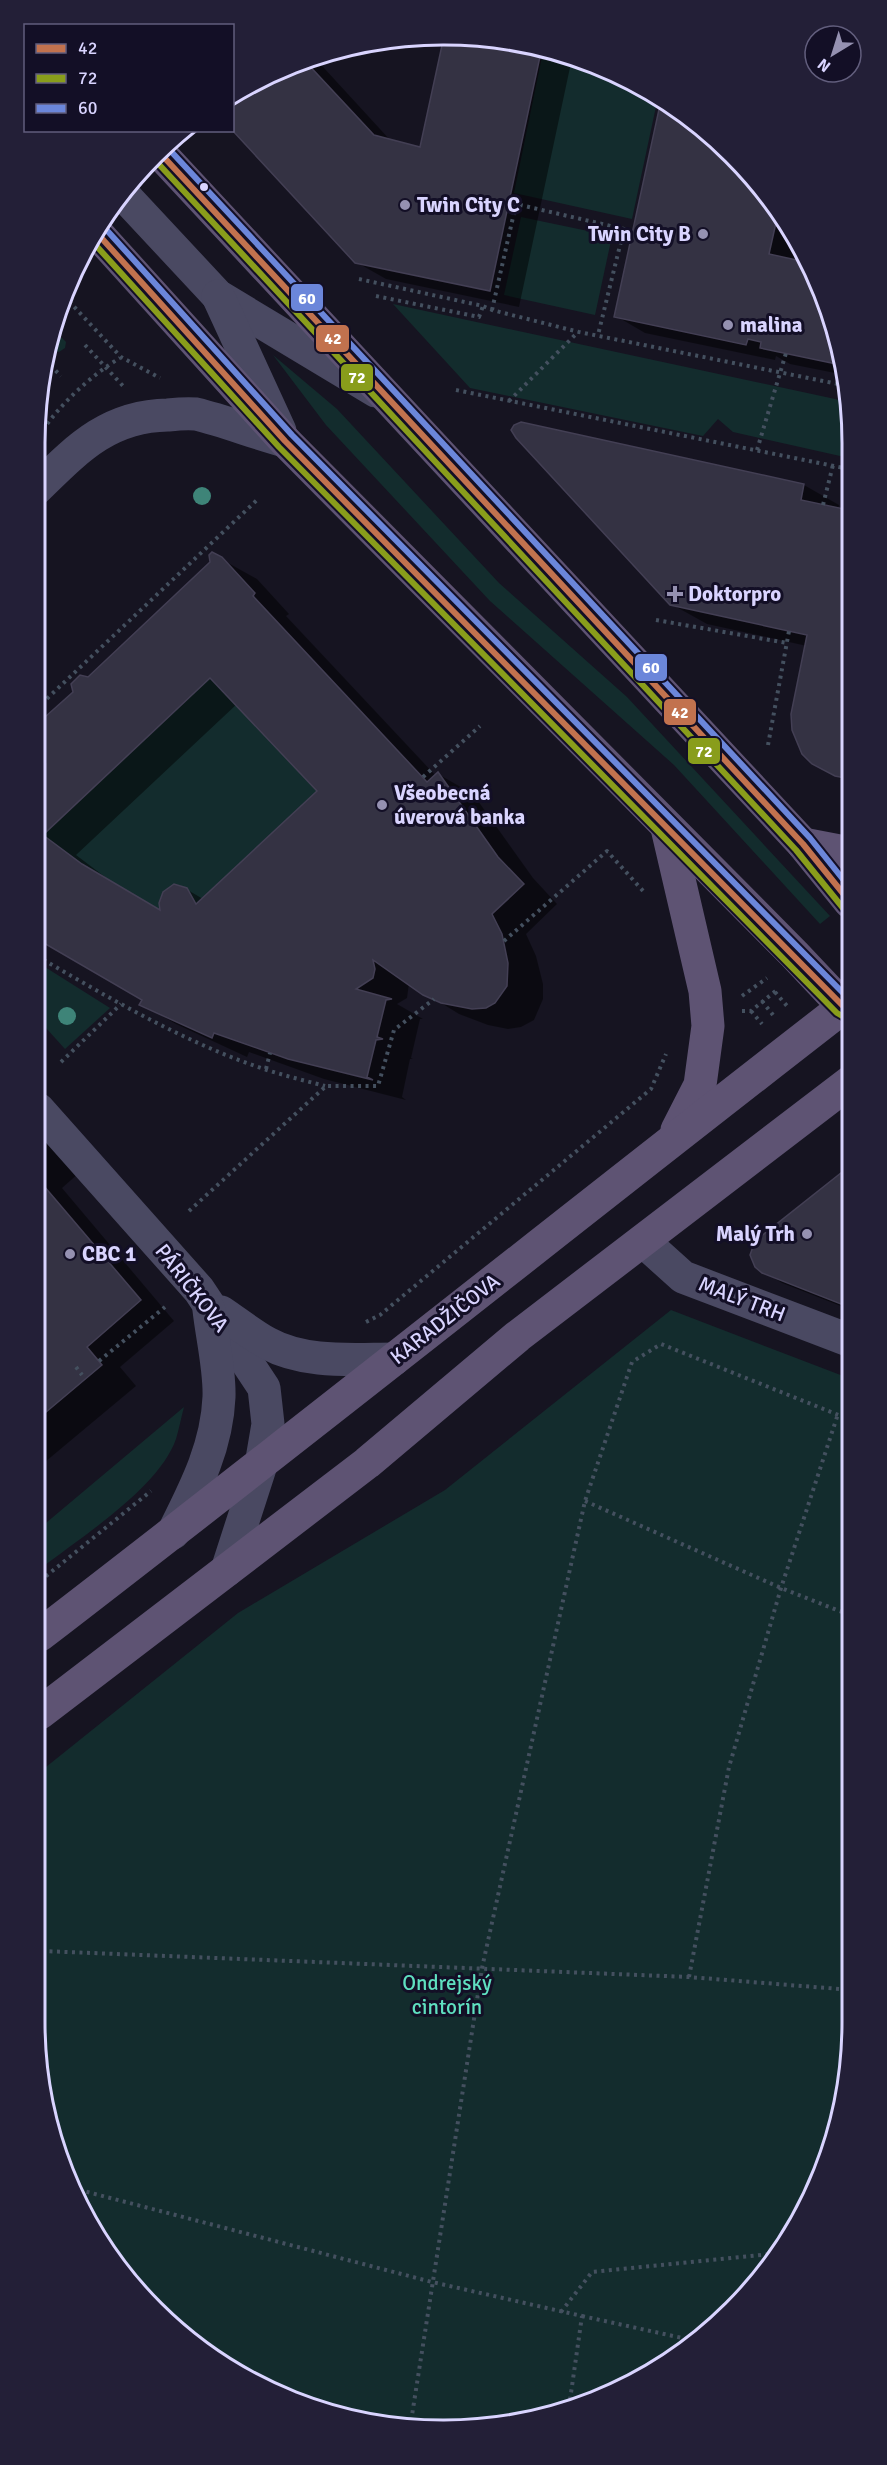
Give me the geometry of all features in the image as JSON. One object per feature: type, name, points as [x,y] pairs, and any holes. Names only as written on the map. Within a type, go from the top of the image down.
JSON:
[{"type":"main road","points":[[165,159],[803,844],[842,892]]},
{"type":"main road","points":[[102,238],[285,441],[667,828],[842,1000]]},
{"type":"main road","points":[[667,828],[705,991],[708,1026],[700,1085],[672,1139]]},
{"type":"main road","points":[[803,844],[842,851]]},
{"type":"main road","name":"KARADŽIČOVA","points":[[45,1631],[261,1465],[672,1139],[842,1011]]},
{"type":"main road","points":[[45,1709],[367,1463],[518,1336],[842,1088]]},
{"type":"street","points":[[129,199],[218,296],[388,398]]},
{"type":"street","points":[[218,296],[285,441]]},
{"type":"street","points":[[45,480],[81,446],[104,430],[152,415],[194,414],[285,441]]},
{"type":"street","name":"PÁRIČKOVA","points":[[45,1116],[208,1302],[264,1388],[268,1424],[261,1465],[227,1570]]},
{"type":"street","name":"MALÝ TRH","points":[[643,1241],[683,1277],[842,1338]]},
{"type":"street","points":[[208,1302],[268,1344],[289,1352],[344,1361],[394,1359]]},
{"type":"street","points":[[173,1533],[202,1475],[214,1435],[219,1396],[208,1302]]},
{"type":"path","points":[[492,310],[516,204],[624,229],[598,336]]},
{"type":"path","points":[[359,279],[483,306],[579,332],[838,384]]},
{"type":"path","points":[[376,296],[479,317],[483,306]]},
{"type":"path","points":[[71,303],[121,357],[157,375],[194,414]]},
{"type":"path","points":[[509,402],[579,332]]},
{"type":"path","points":[[757,450],[786,353]]},
{"type":"path","points":[[46,426],[104,367],[121,357]]},
{"type":"path","points":[[53,368],[61,376]]},
{"type":"path","points":[[456,390],[842,467]]},
{"type":"path","points":[[823,505],[833,465]]},
{"type":"path","points":[[45,701],[258,500]]},
{"type":"path","points":[[656,620],[787,643]]},
{"type":"path","points":[[768,745],[789,631]]},
{"type":"path","points":[[423,777],[480,726]]},
{"type":"path","points":[[504,941],[607,851],[648,897]]},
{"type":"path","points":[[45,961],[121,1004],[182,1034],[266,1069],[326,1086],[378,1086],[394,1030],[434,999]]},
{"type":"path","points":[[734,996],[744,996],[768,977]]},
{"type":"path","points":[[733,1012],[751,1011],[775,992],[791,1011]]},
{"type":"path","points":[[762,1001],[778,1020]]},
{"type":"path","points":[[61,1062],[121,1004]]},
{"type":"path","points":[[751,1011],[767,1029]]},
{"type":"path","points":[[363,1323],[380,1316],[651,1089],[668,1048]]},
{"type":"path","points":[[266,1069],[270,1053]]},
{"type":"path","points":[[189,1211],[326,1086]]},
{"type":"path","points":[[99,1361],[165,1307]]},
{"type":"path","points":[[411,2419],[482,1968],[585,1501],[632,1362],[661,1344],[842,1416]]},
{"type":"path","points":[[76,1367],[82,1375]]},
{"type":"path","points":[[689,1977],[729,1767],[782,1588],[838,1414]]},
{"type":"path","points":[[45,1577],[146,1497]]},
{"type":"path","points":[[585,1501],[842,1612]]},
{"type":"path","points":[[45,1951],[689,1977],[842,1989]]},
{"type":"path","points":[[83,2191],[432,2282],[685,2339]]},
{"type":"path","points":[[561,2312],[592,2272],[767,2254]]},
{"type":"path","points":[[570,2400],[582,2316]]},
{"type":"green space","points":[[542,58],[596,75],[656,106],[632,219],[514,193]]},
{"type":"green space","points":[[521,217],[612,236],[595,315],[504,295]]},
{"type":"green space","points":[[393,304],[840,400],[842,456],[733,432],[718,419],[703,436],[470,388]]},
{"type":"green space","points":[[60,336],[66,342],[65,348],[56,351]]},
{"type":"green space","points":[[273,355],[337,409],[499,583],[627,697],[830,916],[820,924],[674,765],[490,601],[326,425]]},
{"type":"green space","points":[[210,678],[317,791],[196,904],[187,888],[174,884],[162,894],[160,910],[82,864],[45,836],[45,833]]},
{"type":"green space","points":[[45,967],[110,1008],[65,1049],[45,1027]]},
{"type":"green space","name":"Ondrejský cintorín","points":[[671,1310],[842,1376],[841,2048],[834,2099],[821,2150],[812,2174],[789,2221],[760,2264],[706,2321],[665,2353],[620,2379],[572,2399],[496,2417],[444,2420],[391,2417],[340,2406],[291,2390],[244,2367],[201,2338],[162,2303],[127,2264],[98,2221],[66,2150],[48,2074],[45,2021],[45,1768],[238,1613],[445,1490]]},
{"type":"green space","points":[[184,1407],[176,1439],[167,1457],[153,1475],[97,1527],[45,1565],[45,1524]]},
{"type":"building","name":"Twin City C","points":[[442,45],[496,48],[540,57],[490,291],[355,263],[234,132],[234,104],[267,86],[311,68],[374,135],[420,147]]},
{"type":"building","name":"Twin City B","points":[[659,108],[686,127],[725,162],[760,201],[775,222],[769,254],[797,260],[821,315],[833,363],[760,348],[761,342],[748,339],[746,345],[614,317]]},
{"type":"building","points":[[521,422],[804,484],[801,500],[842,509],[842,777],[812,764],[802,754],[792,730],[791,714],[807,635],[670,605],[516,438],[511,430],[514,425]]},
{"type":"building","name":"Všeobecná úverová banka","points":[[212,552],[222,557],[255,593],[253,596],[427,782],[438,772],[498,857],[524,884],[492,914],[502,934],[508,963],[507,986],[495,1003],[486,1008],[472,1009],[441,1003],[423,995],[373,960],[375,969],[373,978],[356,989],[392,999],[386,1000],[377,1037],[383,1039],[376,1040],[367,1077],[373,1080],[288,1059],[214,1033],[212,1038],[139,1005],[142,1000],[45,944],[45,836],[82,864],[160,910],[159,903],[163,892],[174,884],[187,888],[196,904],[317,791],[210,678],[45,833],[45,717],[73,692],[71,684],[80,675],[88,677],[210,562],[209,555]]},
{"type":"building","name":"Malý Trh","points":[[842,1172],[842,1304],[762,1273],[755,1267],[750,1255],[755,1241]]},
{"type":"building","name":"CBC 1","points":[[45,1187],[141,1300],[87,1347],[102,1365],[45,1413]]},
{"type":"transit line","name":"60","points":[[172,152],[810,838],[842,878]]},
{"type":"transit line","name":"42","points":[[165,159],[803,844],[842,892]]},
{"type":"transit line","name":"72","points":[[159,165],[796,850],[842,907]]},
{"type":"transit line","name":"60","points":[[107,230],[292,435],[842,992]]},
{"type":"transit line","name":"42","points":[[102,238],[285,441],[842,1005]]},
{"type":"transit line","name":"72","points":[[97,246],[279,447],[842,1016]]},
{"type":"place","name":"Twin City C","points":[[405,205]]},
{"type":"place","name":"Twin City B","points":[[703,234]]},
{"type":"place","name":"malina","points":[[728,325]]},
{"type":"place","name":"Doktorpro","points":[[675,594]]},
{"type":"place","name":"Všeobecná úverová banka","points":[[382,805]]},
{"type":"place","name":"Malý Trh","points":[[807,1234]]},
{"type":"place","name":"CBC 1","points":[[70,1254]]}]
